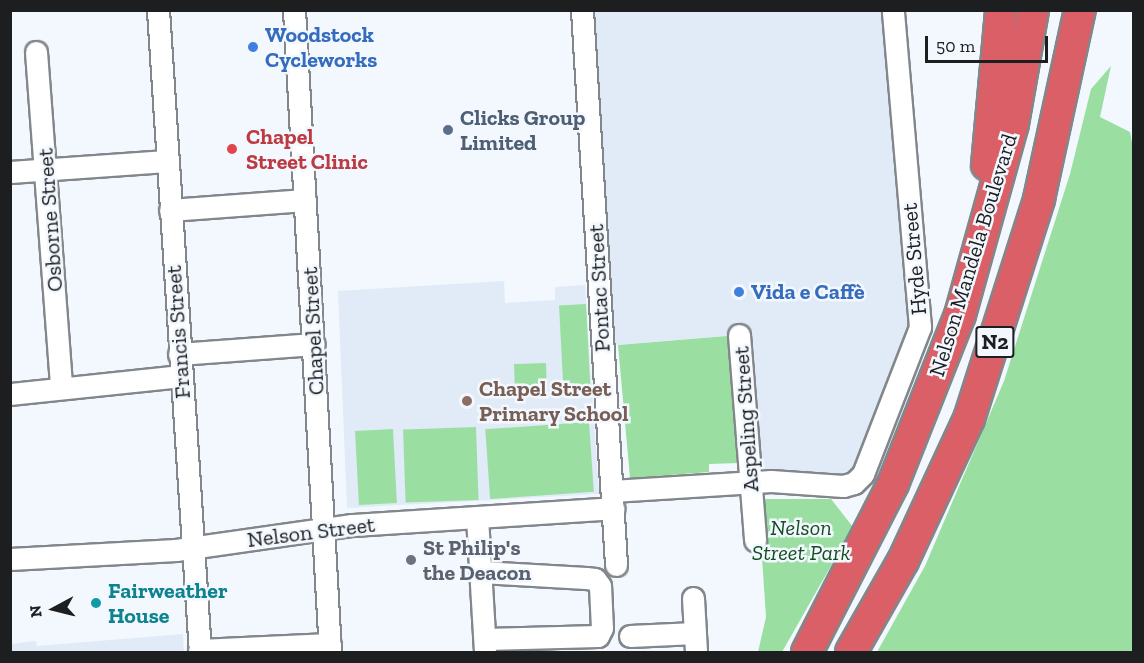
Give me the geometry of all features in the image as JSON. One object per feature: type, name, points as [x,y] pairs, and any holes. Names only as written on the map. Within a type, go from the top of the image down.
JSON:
[{"type":"highway","points":[[960,315],[987,168],[1001,10]]},
{"type":"highway","name":"Nelson Mandela Boulevard","points":[[807,652],[893,484],[960,315],[1013,124],[1033,10]]},
{"type":"highway","name":"Nelson Mandela Boulevard","points":[[851,652],[903,561],[969,419],[1039,199],[1080,10]]},
{"type":"highway","points":[[1039,199],[1068,136],[1094,10]]},
{"type":"street","name":"Francis Street","points":[[158,10],[180,376],[200,651]]},
{"type":"street","name":"Chapel Street","points":[[294,10],[330,648]]},
{"type":"street","name":"Pontac Street","points":[[582,10],[616,565]]},
{"type":"street","name":"Hyde Street","points":[[843,486],[854,483],[863,474],[920,327],[894,10]]},
{"type":"street","name":"Osborne Street","points":[[36,52],[47,170],[62,388]]},
{"type":"street","points":[[10,172],[167,161]]},
{"type":"street","points":[[170,210],[305,200]]},
{"type":"street","name":"Aspeling Street","points":[[739,335],[755,540]]},
{"type":"street","points":[[179,354],[314,344]]},
{"type":"street","points":[[10,394],[180,376]]},
{"type":"street","name":"Nelson Street","points":[[10,559],[192,547],[304,534],[324,528],[477,517],[751,483],[843,486]]},
{"type":"street","points":[[477,517],[485,646],[598,636],[602,628],[600,586],[595,579],[481,572]]},
{"type":"street","points":[[630,636],[696,643],[693,598]]},
{"type":"street","points":[[200,651],[330,648]]},
{"type":"shaded area","points":[[595,11],[886,11],[911,325],[857,463],[848,471],[835,475],[779,470],[740,473],[727,336],[614,345]]},
{"type":"shaded area","name":"Chapel Street Primary School","points":[[504,281],[505,303],[555,300],[555,287],[585,285],[599,494],[347,508],[338,291]]},
{"type":"shaded area","points":[[183,634],[184,652],[11,652],[11,644],[36,641],[37,646]]},
{"type":"green space","points":[[1111,66],[1100,117],[1130,132],[1134,153],[1133,652],[877,652],[925,566],[1004,381],[1070,174],[1091,89]]},
{"type":"green space","points":[[586,304],[590,389],[563,390],[559,305]]},
{"type":"green space","points":[[727,336],[739,463],[709,464],[709,472],[630,478],[618,345]]},
{"type":"green space","points":[[546,363],[547,386],[515,387],[514,364]]},
{"type":"green space","points":[[589,422],[594,492],[490,499],[485,429]]},
{"type":"green space","points":[[476,427],[479,500],[406,503],[403,430]]},
{"type":"green space","points":[[393,429],[397,503],[359,505],[355,431]]},
{"type":"green space","name":"Nelson Street Park","points":[[758,499],[831,499],[853,527],[782,652],[758,652],[766,617]]},
{"type":"place","name":"Woodstock Cycleworks","points":[[253,47]]},
{"type":"place","name":"Clicks Group Limited","points":[[448,130]]},
{"type":"place","name":"Chapel Street Clinic","points":[[232,149]]},
{"type":"place","name":"Vida e Caffè","points":[[739,292]]},
{"type":"place","name":"Chapel Street Primary School","points":[[467,401]]},
{"type":"place","name":"St Philip's the Deacon","points":[[411,560]]},
{"type":"place","name":"Fairweather House","points":[[96,603]]}]
